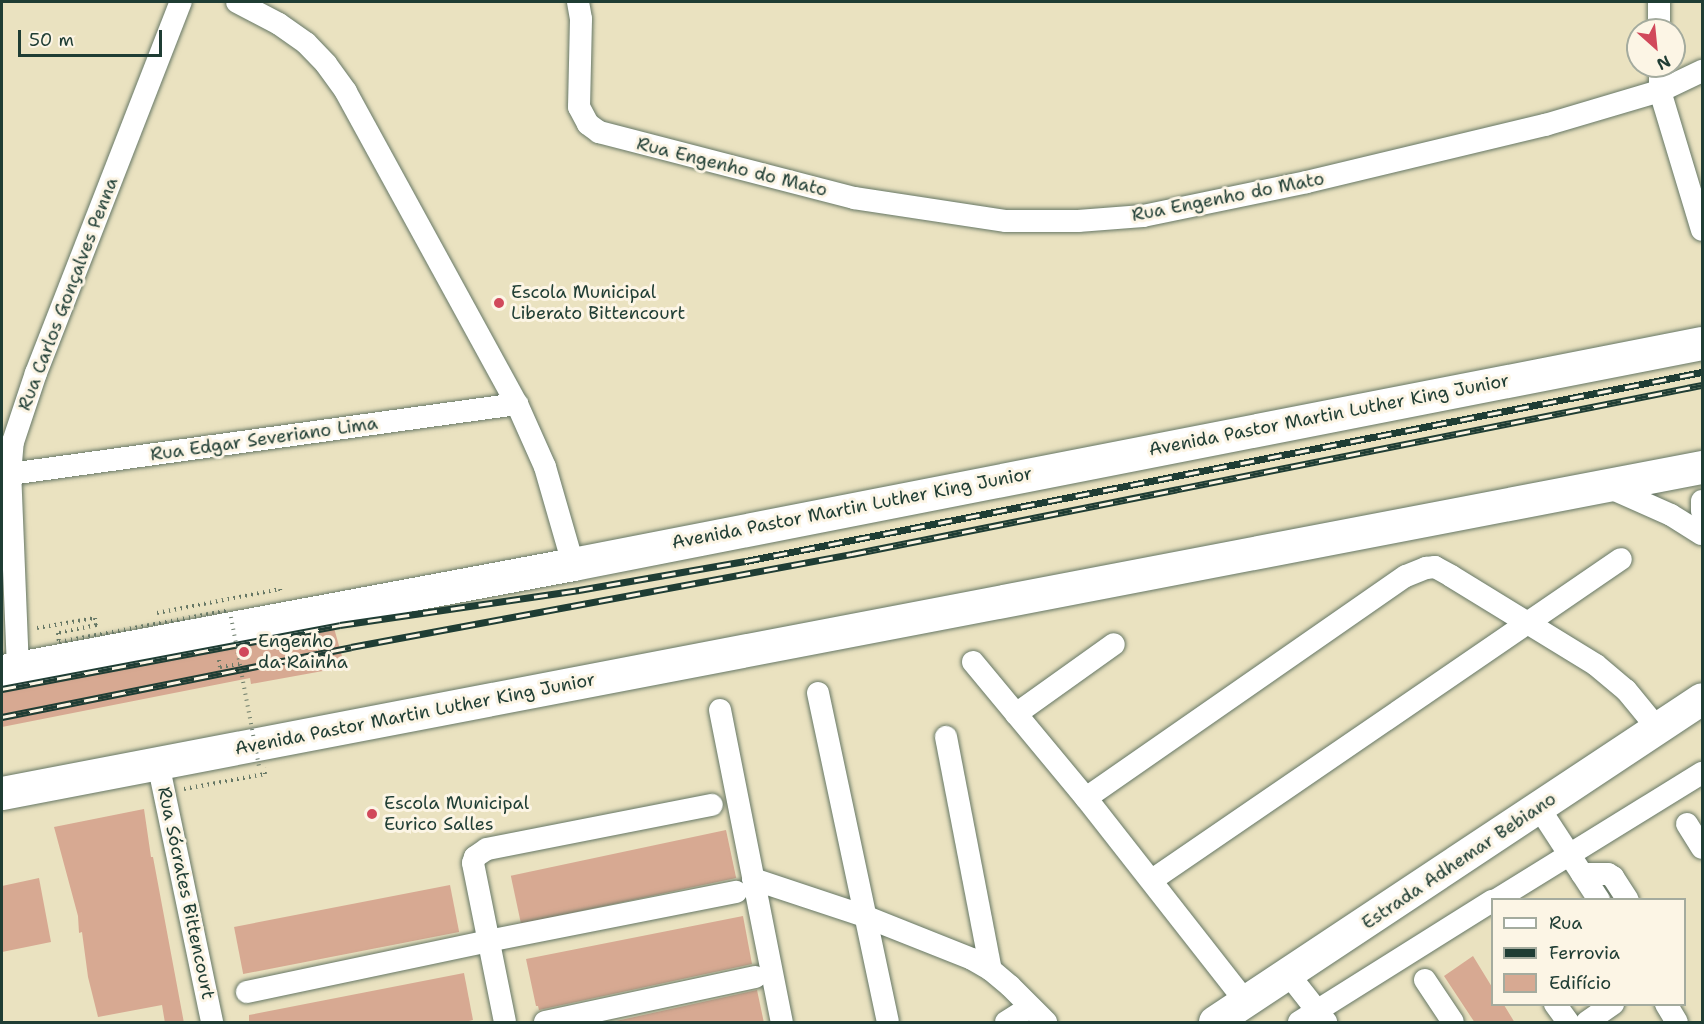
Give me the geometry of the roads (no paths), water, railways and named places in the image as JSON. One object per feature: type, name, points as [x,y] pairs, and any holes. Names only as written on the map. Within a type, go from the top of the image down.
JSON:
[{"type":"main road","name":"Avenida Pastor Martin Luther King Junior","points":[[10,670],[573,564],[1702,343]]},
{"type":"main road","name":"Avenida Pastor Martin Luther King Junior","points":[[2,793],[1608,487],[1702,467]]},
{"type":"main road","name":"Estrada Adhemar Bebiano","points":[[1215,1023],[1702,699]]},
{"type":"street","name":"Rua Carlos Gonçalves Penna","points":[[10,670],[17,631],[10,474],[13,442],[22,411],[181,2]]},
{"type":"street","points":[[237,2],[279,24],[306,44],[326,64],[346,92],[517,404],[545,467],[573,564]]},
{"type":"street","name":"Rua Engenho do Mato","points":[[578,2],[581,19],[579,107],[588,124],[598,132],[854,198],[1006,221],[1078,221],[1143,216],[1307,182],[1545,125],[1660,91],[1702,71]]},
{"type":"street","points":[[1659,2],[1659,18]]},
{"type":"street","points":[[1660,78],[1660,91],[1702,230]]},
{"type":"street","name":"Rua Edgar Severiano Lima","points":[[10,474],[517,404]]},
{"type":"street","points":[[1608,487],[1671,514],[1702,534]]},
{"type":"street","points":[[1702,501],[1702,511]]},
{"type":"street","points":[[1152,880],[1621,559]]},
{"type":"street","points":[[1086,798],[1417,570],[1435,567],[1596,665],[1619,683],[1658,729]]},
{"type":"street","points":[[1016,714],[1114,644]]},
{"type":"street","points":[[973,662],[1152,880],[1246,1002]]},
{"type":"street","points":[[818,693],[888,1023]]},
{"type":"street","points":[[720,710],[745,886],[782,1023]]},
{"type":"street","points":[[946,737],[991,970]]},
{"type":"street","name":"Rua Sócrates Bittencourt","points":[[158,763],[212,1023]]},
{"type":"street","points":[[1499,898],[1702,773]]},
{"type":"street","points":[[505,1023],[473,863],[480,852],[712,805]]},
{"type":"street","points":[[1539,808],[1598,898]]},
{"type":"street","points":[[1687,824],[1702,848]]},
{"type":"street","points":[[1582,874],[1608,874],[1626,898]]},
{"type":"street","points":[[247,992],[745,886],[864,916],[972,959],[991,970],[1038,1015]]},
{"type":"street","points":[[1288,975],[1314,1019],[1491,903]]},
{"type":"street","points":[[545,1023],[755,977]]},
{"type":"street","points":[[1425,980],[1453,1023]]},
{"type":"street","points":[[1556,1006],[1568,1023]]},
{"type":"street","points":[[1587,1023],[1612,1006]]},
{"type":"street","points":[[1667,1006],[1677,1023]]},
{"type":"street","points":[[1006,1023],[1038,1015]]},
{"type":"railway","points":[[2,689],[340,625],[579,590],[746,561],[1702,372]]},
{"type":"railway","points":[[2,717],[351,647],[852,554],[1702,385]]},
{"type":"place","name":"Escola Municipal Liberato Bittencourt","points":[[499,303]]},
{"type":"place","name":"Engenho da Rainha","points":[[244,652]]},
{"type":"place","name":"Escola Municipal Eurico Salles","points":[[372,814]]}]
